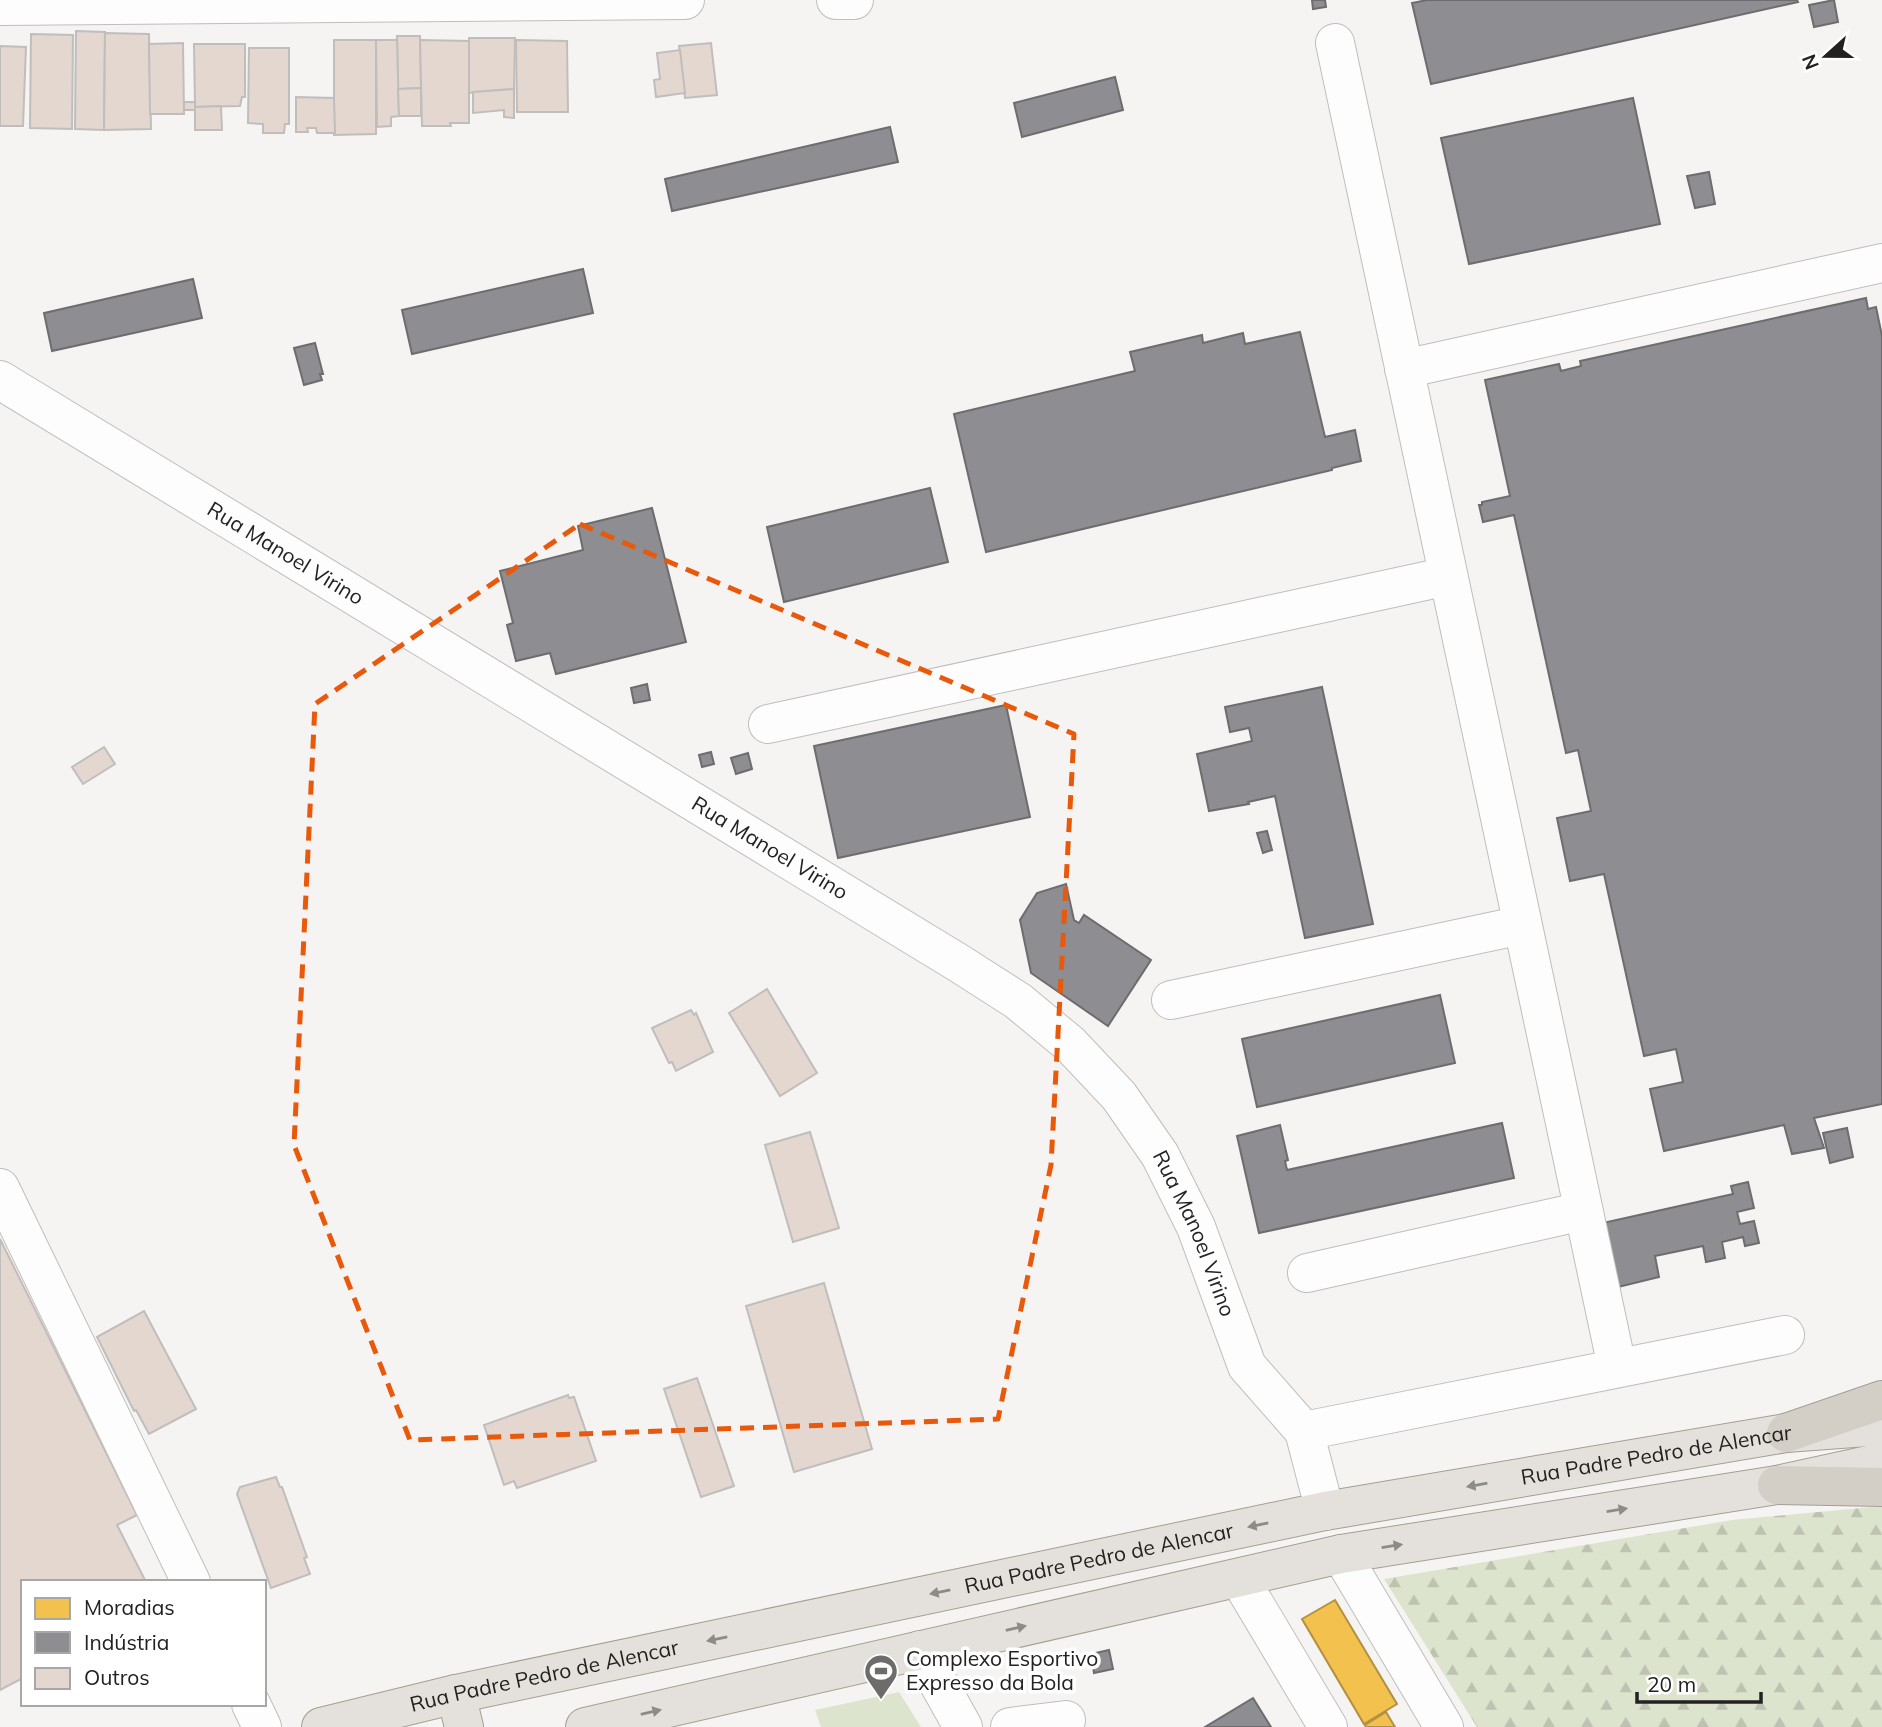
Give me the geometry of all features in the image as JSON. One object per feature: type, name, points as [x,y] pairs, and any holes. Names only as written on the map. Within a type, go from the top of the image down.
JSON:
[{"type":"highway","points":[[1786,1433],[1882,1400]]},
{"type":"highway","points":[[1777,1485],[1882,1486]]},
{"type":"main road","name":"Rua Padre Pedro de Alencar","points":[[321,1727],[460,1711],[1325,1511],[1786,1433],[1882,1426]]},
{"type":"main road","points":[[585,1727],[1341,1554],[1777,1485],[1882,1462]]},
{"type":"street","points":[[0,6],[685,0]]},
{"type":"street","points":[[836,0],[854,0]]},
{"type":"street","points":[[1335,43],[1617,1367]]},
{"type":"street","points":[[1404,369],[1882,263]]},
{"type":"street","name":"Rua Manoel Virino","points":[[0,380],[957,961],[1018,1001],[1070,1044],[1119,1096],[1160,1155],[1196,1227],[1247,1366],[1304,1431],[1325,1511]]},
{"type":"street","points":[[768,724],[1448,576]]},
{"type":"street","points":[[1171,1000],[1522,925]]},
{"type":"street","points":[[0,1188],[190,1580]]},
{"type":"street","points":[[1307,1273],[1583,1211]]},
{"type":"street","points":[[1304,1431],[1785,1335]]},
{"type":"street","points":[[1341,1554],[1444,1727]]},
{"type":"street","points":[[1239,1578],[1328,1727]]},
{"type":"street","points":[[920,1650],[963,1727]]},
{"type":"street","points":[[252,1706],[262,1727]]},
{"type":"street","points":[[1010,1727],[1066,1720]]},
{"type":"highlighted area","points":[[580,524],[1074,734],[1051,1165],[998,1419],[410,1440],[294,1145],[315,704]]},
{"type":"green space","points":[[1882,1506],[1882,1727],[1477,1727],[1384,1579],[1732,1520]]},
{"type":"green space","name":"Complexo Esportivo Expresso da Bola","points":[[899,1692],[921,1727],[821,1727],[815,1710]]},
{"type":"building: Moradias","points":[[1335,1600],[1397,1704],[1364,1724],[1302,1619]]},
{"type":"building: Moradias","points":[[1386,1712],[1395,1727],[1366,1727],[1365,1725]]},
{"type":"building: Indústria","points":[[1312,0],[1325,0],[1326,7],[1313,9]]},
{"type":"building: Indústria","points":[[1427,0],[1798,2],[1431,84],[1412,3]]},
{"type":"building: Indústria","points":[[1834,0],[1838,22],[1814,27],[1809,5]]},
{"type":"building: Indústria","points":[[1115,77],[1123,110],[1022,137],[1014,103]]},
{"type":"building: Indústria","points":[[1633,98],[1660,224],[1469,264],[1441,138]]},
{"type":"building: Indústria","points":[[890,127],[898,162],[672,211],[665,179]]},
{"type":"building: Indústria","points":[[1709,172],[1715,204],[1695,208],[1687,176]]},
{"type":"building: Indústria","points":[[583,269],[593,313],[412,354],[402,310]]},
{"type":"building: Indústria","points":[[193,279],[202,318],[52,351],[44,313]]},
{"type":"building: Indústria","points":[[1866,298],[1868,309],[1876,307],[1882,336],[1882,1104],[1814,1118],[1824,1148],[1792,1154],[1784,1125],[1664,1151],[1650,1089],[1683,1082],[1676,1049],[1644,1056],[1604,874],[1570,881],[1557,818],[1591,811],[1578,750],[1566,753],[1514,515],[1483,522],[1479,505],[1482,505],[1482,502],[1510,496],[1485,380],[1559,364],[1561,371],[1581,366],[1580,361]]},
{"type":"building: Indústria","points":[[1300,332],[1325,437],[1355,430],[1361,461],[986,552],[954,414],[1135,371],[1130,352],[1202,335],[1203,343],[1243,333],[1245,344]]},
{"type":"building: Indústria","points":[[315,343],[322,380],[304,385],[294,348]]},
{"type":"building: Indústria","points":[[930,488],[948,562],[784,602],[767,527]]},
{"type":"building: Indústria","points":[[652,508],[686,642],[556,674],[550,653],[516,661],[507,625],[513,623],[500,571],[583,550],[578,526]]},
{"type":"building: Indústria","points":[[647,684],[650,700],[634,703],[631,688]]},
{"type":"building: Indústria","points":[[1322,687],[1373,924],[1305,938],[1275,796],[1209,811],[1197,754],[1252,741],[1249,728],[1230,732],[1225,707]]},
{"type":"building: Indústria","points":[[1006,705],[1030,817],[838,858],[814,746]]},
{"type":"building: Indústria","points":[[711,752],[714,764],[702,767],[699,755]]},
{"type":"building: Indústria","points":[[748,753],[752,769],[736,774],[731,758]]},
{"type":"building: Indústria","points":[[1267,831],[1272,850],[1263,853],[1257,833]]},
{"type":"building: Indústria","points":[[1066,884],[1074,920],[1079,923],[1084,915],[1151,960],[1108,1026],[1031,973],[1020,920],[1037,893]]},
{"type":"building: Indústria","points":[[1440,995],[1455,1063],[1257,1107],[1242,1039]]},
{"type":"building: Indústria","points":[[1502,1123],[1514,1178],[1259,1233],[1237,1136],[1280,1125],[1288,1160],[1285,1161],[1287,1170]]},
{"type":"building: Indústria","points":[[1847,1128],[1853,1157],[1830,1163],[1823,1133]]},
{"type":"building: Indústria","points":[[1748,1182],[1754,1208],[1737,1212],[1740,1224],[1754,1221],[1759,1243],[1745,1246],[1743,1237],[1722,1242],[1725,1258],[1706,1262],[1703,1246],[1655,1256],[1659,1277],[1618,1287],[1603,1223],[1733,1194],[1731,1186]]},
{"type":"building: Indústria","points":[[1109,1650],[1113,1669],[1094,1673],[1091,1654]]},
{"type":"building: Indústria","points":[[1253,1698],[1271,1727],[1205,1727]]},
{"type":"building: Outros","points":[[76,31],[105,32],[104,130],[75,129]]},
{"type":"building: Outros","points":[[105,33],[149,34],[151,129],[104,130]]},
{"type":"building: Outros","points":[[31,34],[73,35],[72,129],[30,128]]},
{"type":"building: Outros","points":[[397,36],[420,36],[421,88],[398,89]]},
{"type":"building: Outros","points":[[469,38],[515,38],[514,89],[469,93]]},
{"type":"building: Outros","points":[[334,40],[376,40],[376,134],[334,135]]},
{"type":"building: Outros","points":[[376,40],[397,40],[399,116],[391,117],[391,126],[377,127]]},
{"type":"building: Outros","points":[[420,40],[469,41],[469,123],[422,126]]},
{"type":"building: Outros","points":[[516,40],[567,41],[568,112],[517,112]]},
{"type":"building: Outros","points":[[183,43],[184,114],[150,114],[149,44]]},
{"type":"building: Outros","points":[[711,43],[717,95],[685,98],[679,46]]},
{"type":"building: Outros","points":[[194,44],[245,44],[245,97],[242,97],[240,106],[195,107]]},
{"type":"building: Outros","points":[[0,46],[26,47],[23,126],[0,126]]},
{"type":"building: Outros","points":[[249,48],[289,48],[289,124],[285,124],[284,133],[263,133],[263,124],[248,123]]},
{"type":"building: Outros","points":[[680,50],[685,93],[656,97],[654,80],[660,79],[657,53]]},
{"type":"building: Outros","points":[[421,88],[421,116],[399,116],[398,89]]},
{"type":"building: Outros","points":[[514,89],[514,118],[504,117],[504,110],[473,113],[473,92]]},
{"type":"building: Outros","points":[[296,97],[334,98],[335,133],[317,133],[316,128],[307,128],[308,132],[296,132]]},
{"type":"building: Outros","points":[[184,102],[195,102],[195,110],[184,110]]},
{"type":"building: Outros","points":[[221,106],[222,130],[195,130],[195,107]]},
{"type":"building: Outros","points":[[104,747],[115,764],[83,784],[72,767]]},
{"type":"building: Outros","points":[[767,989],[817,1073],[780,1096],[729,1013]]},
{"type":"building: Outros","points":[[691,1010],[694,1015],[696,1013],[713,1052],[676,1071],[672,1062],[669,1063],[652,1028]]},
{"type":"building: Outros","points":[[810,1132],[839,1228],[793,1242],[765,1145]]},
{"type":"building: Outros","points":[[0,1239],[137,1515],[117,1525],[145,1580],[21,1580],[21,1679],[0,1690]]},
{"type":"building: Outros","points":[[824,1283],[872,1449],[794,1472],[746,1306]]},
{"type":"building: Outros","points":[[144,1311],[196,1409],[149,1434],[136,1410],[134,1411],[97,1337]]},
{"type":"building: Outros","points":[[697,1378],[734,1486],[701,1497],[664,1389]]},
{"type":"building: Outros","points":[[568,1395],[569,1398],[574,1397],[596,1461],[517,1488],[514,1481],[504,1485],[484,1425]]},
{"type":"building: Outros","points":[[276,1477],[307,1557],[304,1558],[310,1574],[271,1588],[237,1494],[240,1487]]},
{"type":"place","name":"Complexo Esportivo Expresso da Bola","points":[[881,1701]]}]
